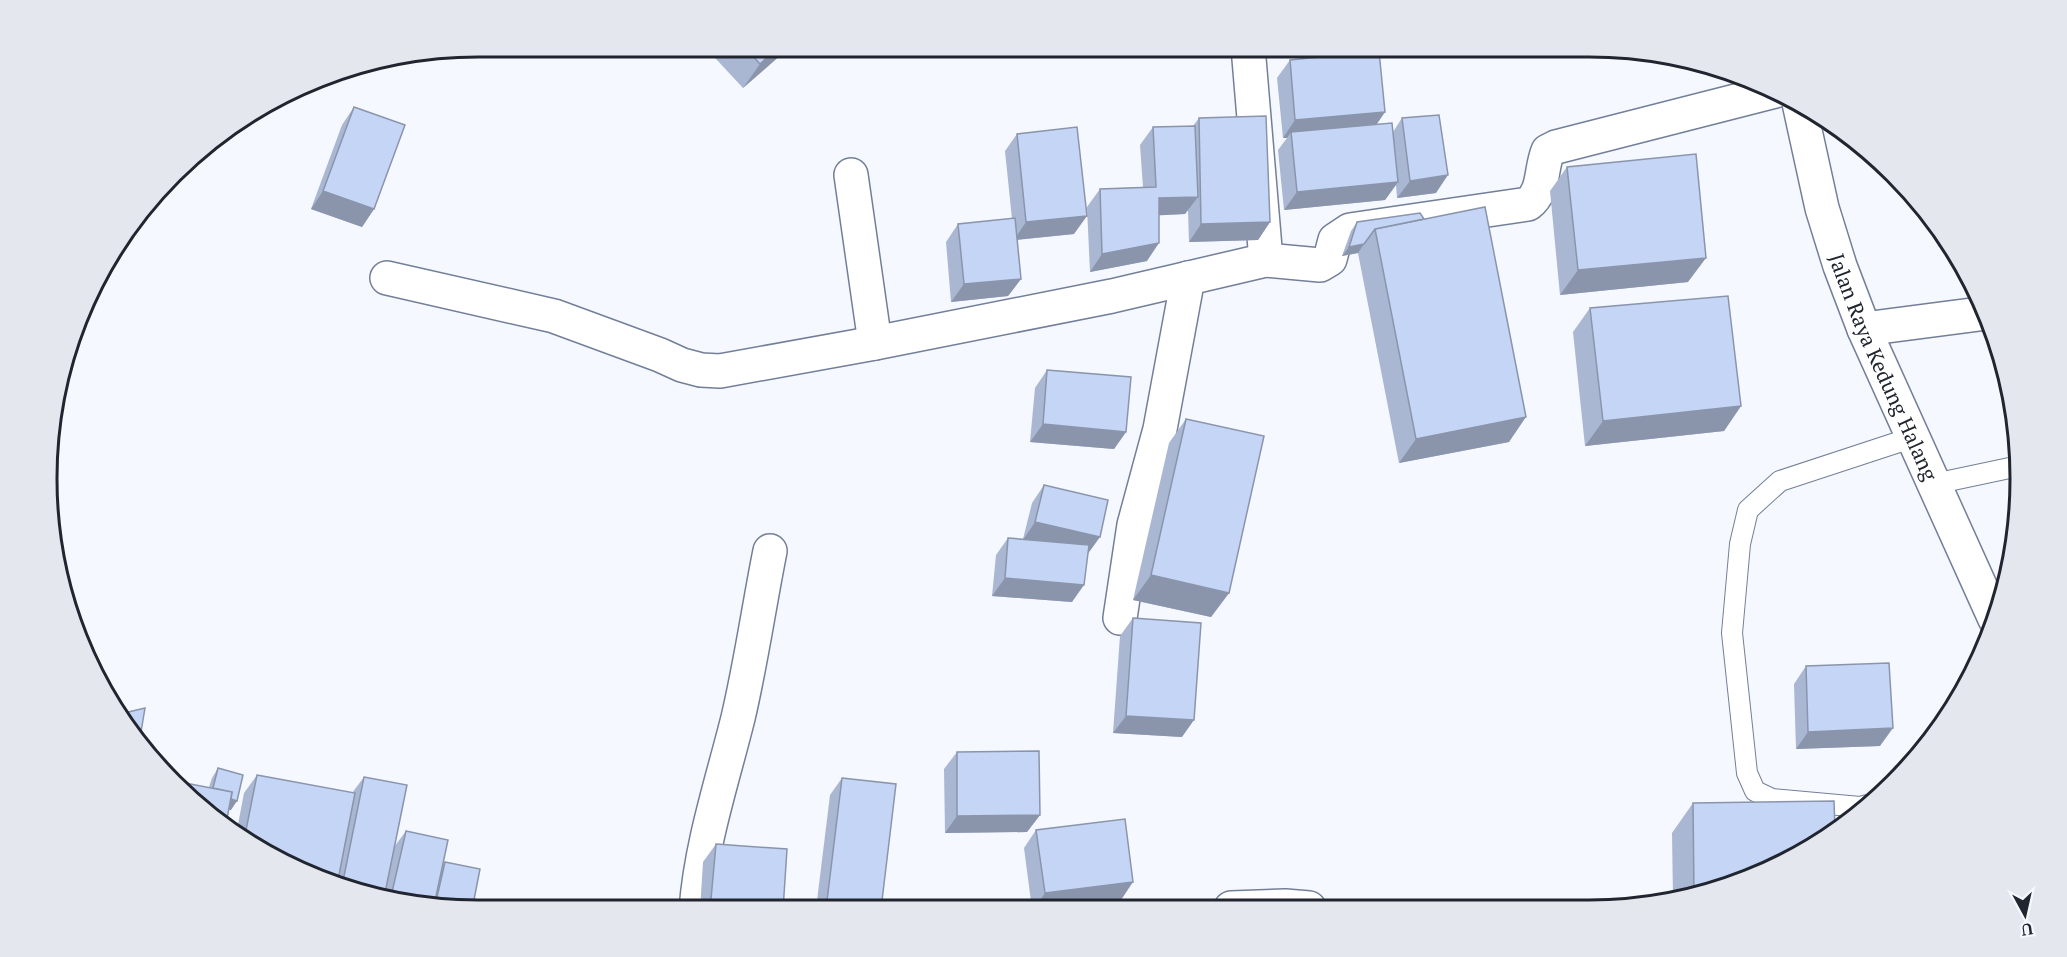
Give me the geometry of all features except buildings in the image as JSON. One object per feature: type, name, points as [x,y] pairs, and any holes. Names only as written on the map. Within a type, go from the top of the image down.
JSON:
[{"type":"street","points":[[1249,57],[1266,260]]},
{"type":"street","points":[[387,278],[554,316],[682,365],[701,370],[720,371],[1112,296],[1266,260],[1320,265],[1330,259],[1335,240],[1350,230],[1528,204],[1536,197],[1542,183],[1542,170],[1548,151],[1556,147],[1762,94]]},
{"type":"street","name":"Jalan Raya Kedung Halang","points":[[1800,114],[1822,208],[1840,266],[1864,329],[1990,608]]},
{"type":"street","points":[[851,175],[875,343]]},
{"type":"street","points":[[1120,618],[1134,525],[1160,429],[1188,278]]},
{"type":"street","points":[[1864,329],[1977,314]]},
{"type":"street","points":[[697,900],[698,880],[712,812],[738,717],[770,551]]},
{"type":"lane","points":[[1853,806],[1772,799],[1755,791],[1747,773],[1732,633],[1740,544],[1748,510],[1780,481],[1914,437]]},
{"type":"lane","points":[[1934,484],[2010,467]]}]
